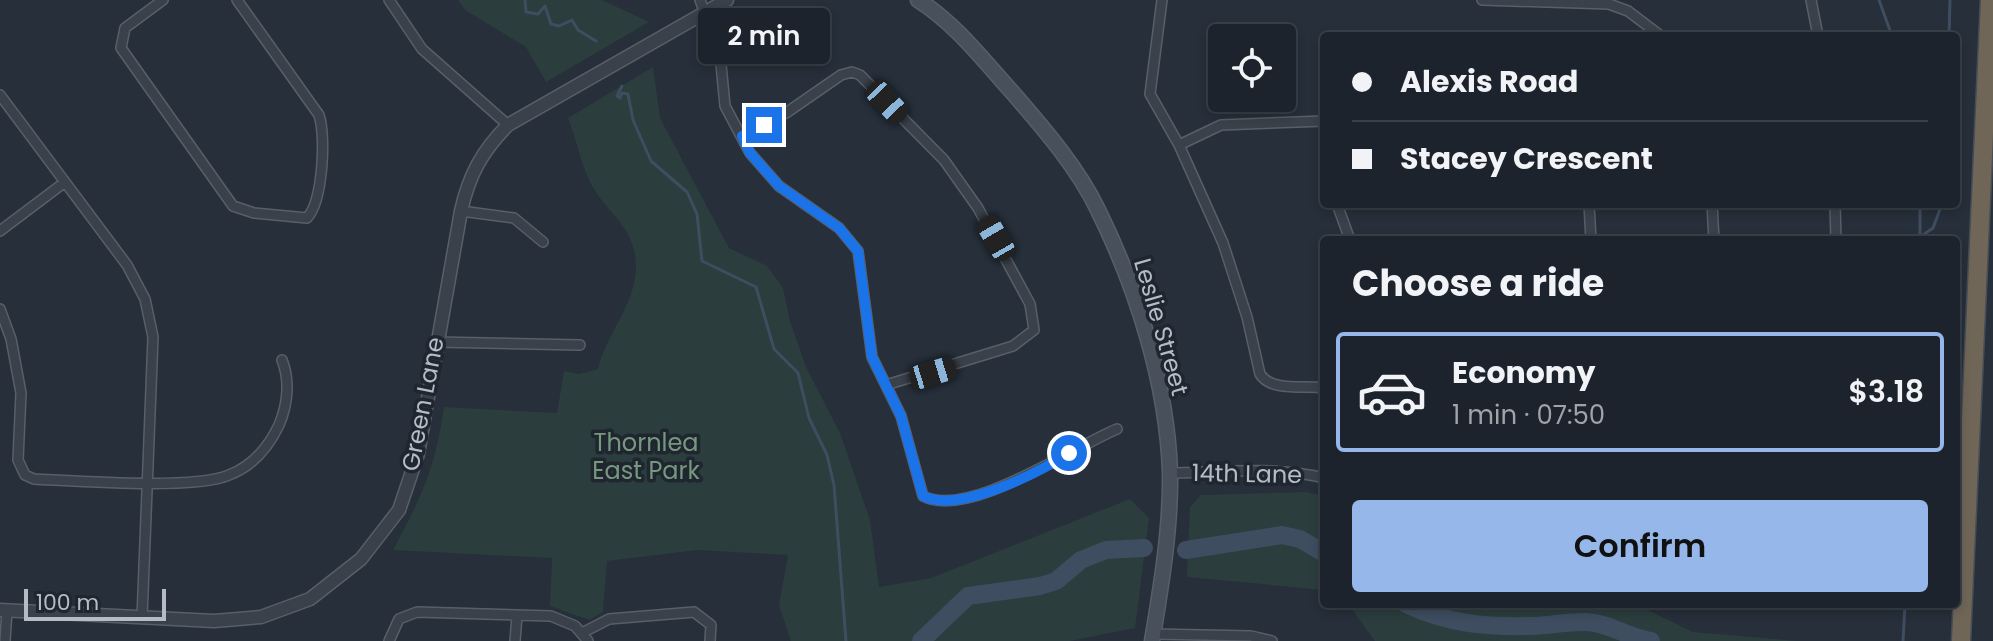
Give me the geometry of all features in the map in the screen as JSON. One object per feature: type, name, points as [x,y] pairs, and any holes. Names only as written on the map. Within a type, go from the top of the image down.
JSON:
[{"type":"highway","points":[[1961,641],[1990,0]]},
{"type":"main road","name":"Leslie Street","points":[[918,0],[977,53],[1048,133],[1097,208],[1134,296],[1166,431],[1170,473],[1167,526],[1152,638]]},
{"type":"street","points":[[163,0],[125,28],[121,48],[233,206],[254,213],[307,218],[319,193],[325,132],[319,115],[237,0]]},
{"type":"street","points":[[389,0],[422,49],[508,125]]},
{"type":"street","points":[[700,0],[720,54],[725,106],[750,153],[779,186],[852,240],[863,270],[872,357],[907,435],[918,489],[932,501],[956,500],[1039,472],[1081,444],[1117,429]]},
{"type":"street","name":"Green Lane","points":[[3,610],[214,621],[261,617],[310,599],[361,559],[399,510],[418,454],[435,342],[461,211],[468,180],[487,146],[508,125],[707,15],[727,0]]},
{"type":"street","points":[[1162,0],[1150,94],[1179,145],[1237,283],[1260,374],[1264,380],[1277,385],[1320,388]]},
{"type":"street","points":[[1482,0],[1609,2],[1628,11],[1656,32]]},
{"type":"street","points":[[1811,0],[1817,32]]},
{"type":"street","points":[[742,136],[786,113],[841,75],[852,72],[860,75],[944,160],[978,208],[1030,304],[1036,324],[1034,330],[1013,346],[886,385]]},
{"type":"street","points":[[0,95],[127,265],[145,299],[153,337],[142,618]]},
{"type":"street","points":[[1179,145],[1221,125],[1320,121]]},
{"type":"street","points":[[0,231],[65,182]]},
{"type":"street","points":[[1338,208],[1349,236]]},
{"type":"street","points":[[1589,208],[1591,236]]},
{"type":"street","points":[[1712,208],[1714,236]]},
{"type":"street","points":[[1835,208],[1836,236]]},
{"type":"street","points":[[461,211],[514,218],[543,242]]},
{"type":"street","points":[[0,309],[11,339],[21,393],[18,460],[25,475],[34,479],[147,482],[225,477],[263,453],[282,419],[289,378],[282,360]]},
{"type":"street","points":[[435,342],[580,345]]},
{"type":"street","name":"14th Lane","points":[[1170,473],[1251,471],[1307,473],[1320,477]]},
{"type":"street","points":[[3,610],[5,641]]},
{"type":"street","points":[[389,641],[399,619],[417,612],[551,616],[575,626],[585,637],[609,619],[694,612],[711,625],[710,641]]},
{"type":"street","points":[[515,641],[517,616]]},
{"type":"street","points":[[1152,638],[1272,641]]},
{"type":"green space","points":[[458,0],[602,0],[649,22],[546,82],[526,47],[465,10]]},
{"type":"green space","name":"Thornlea East Park","points":[[653,67],[660,118],[729,248],[767,266],[783,288],[790,321],[806,367],[840,433],[870,520],[879,587],[931,578],[1130,499],[1149,518],[1135,628],[1070,641],[791,641],[779,605],[788,555],[698,550],[607,561],[603,612],[589,620],[550,606],[552,558],[393,550],[426,481],[444,407],[557,413],[564,371],[579,374],[598,369],[631,293],[636,266],[631,240],[590,182],[568,118]]},
{"type":"green space","points":[[1306,492],[1320,495],[1320,590],[1187,577],[1190,507],[1201,495]]},
{"type":"green space","points":[[1351,608],[1646,608],[1693,632],[1797,641],[1375,641]]},
{"type":"waterway","points":[[525,0],[526,12],[538,14],[545,6],[551,24],[559,26],[572,20],[578,30],[596,41]]},
{"type":"waterway","points":[[1879,0],[1891,32]]},
{"type":"waterway","points":[[1949,32],[1950,0]]},
{"type":"waterway","points":[[622,86],[617,96],[620,98],[622,93],[628,94],[633,120],[651,161],[687,192],[697,214],[702,261],[756,287],[774,349],[798,373],[809,418],[827,455],[834,485],[846,641]]},
{"type":"waterway","points":[[1920,208],[1920,236]]},
{"type":"waterway","points":[[1921,236],[1933,228],[1940,208]]},
{"type":"waterway","points":[[1186,550],[1282,535],[1300,539],[1320,551]]},
{"type":"waterway","points":[[921,641],[968,596],[1040,586],[1056,581],[1081,560],[1106,550],[1144,548]]},
{"type":"waterway","points":[[1415,608],[1436,616],[1482,625],[1538,626],[1587,622],[1651,641]]},
{"type":"waterway","points":[[1903,641],[1905,608]]},
{"type":"route","points":[[764,125],[742,136],[764,172],[839,228],[858,251],[863,270],[872,357],[901,416],[918,489],[923,496],[940,503],[994,489],[1039,472],[1069,453]]}]
